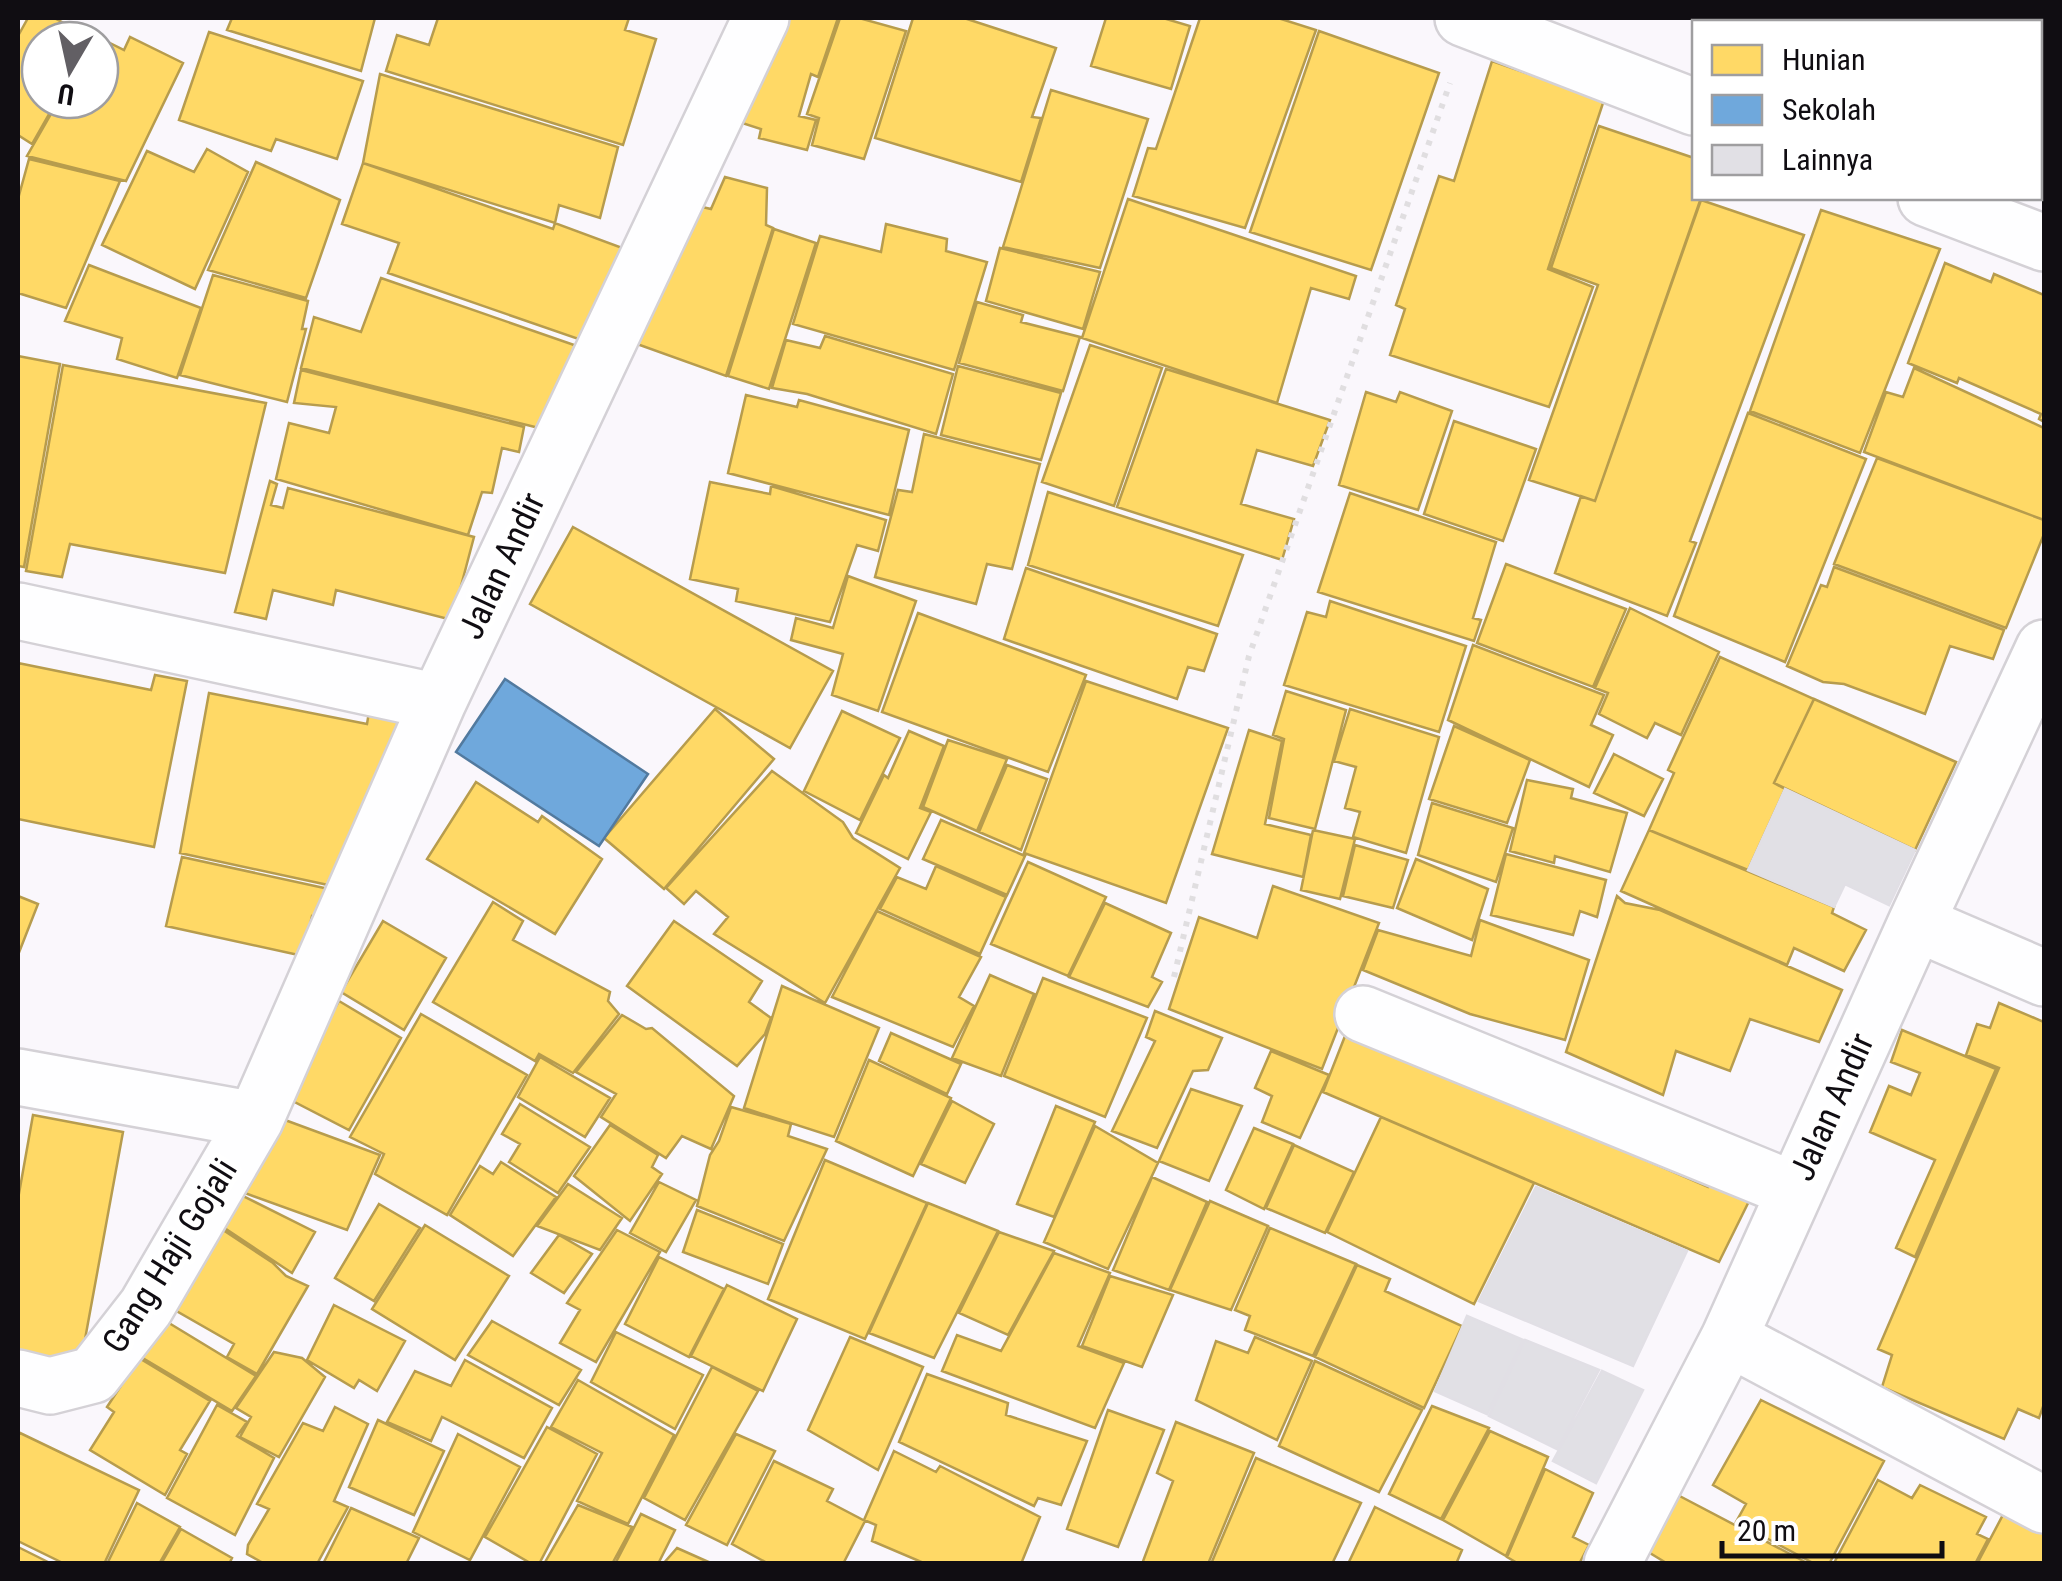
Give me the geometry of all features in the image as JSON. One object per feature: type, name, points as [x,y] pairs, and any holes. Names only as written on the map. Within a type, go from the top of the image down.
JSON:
[{"type":"street","name":"Jalan Andir","points":[[255,1120],[438,702],[761,18]]},
{"type":"street","points":[[1468,19],[1692,106]]},
{"type":"street","points":[[1931,200],[2044,243]]},
{"type":"street","points":[[18,611],[438,702]]},
{"type":"street","name":"Jalan Andir","points":[[1612,1564],[1729,1338],[2044,648]]},
{"type":"street","points":[[1916,922],[2044,978]]},
{"type":"street","points":[[1363,1014],[1794,1190]]},
{"type":"street","points":[[18,1077],[255,1120]]},
{"type":"street","name":"Gang Haji Gojali","points":[[18,1378],[50,1386],[94,1375],[146,1307],[255,1120]]},
{"type":"street","points":[[1729,1338],[2044,1505]]},
{"type":"path","points":[[1174,977],[1249,656],[1468,19]]},
{"type":"building: Hunian","points":[[232,18],[375,18],[361,71],[227,30]]},
{"type":"building: Hunian","points":[[438,18],[629,18],[625,30],[656,39],[623,145],[386,71],[397,35],[429,45]]},
{"type":"building: Hunian","points":[[778,18],[838,18],[818,77],[811,74],[799,116],[816,120],[807,150],[759,138],[761,129],[739,122]]},
{"type":"building: Hunian","points":[[840,18],[859,18],[906,31],[864,159],[812,145],[819,118],[807,114]]},
{"type":"building: Hunian","points":[[913,18],[964,18],[1056,48],[1032,117],[1041,118],[1021,182],[875,138]]},
{"type":"building: Hunian","points":[[1106,18],[1163,18],[1190,26],[1171,89],[1091,66]]},
{"type":"building: Hunian","points":[[1200,18],[1278,18],[1316,30],[1245,228],[1133,196],[1148,148],[1156,149]]},
{"type":"building: Hunian","points":[[1747,18],[1865,18],[1864,20]]},
{"type":"building: Hunian","points":[[1902,18],[2010,18],[2009,20]]},
{"type":"building: Hunian","points":[[2044,18],[2044,179],[2042,20],[2029,20]]},
{"type":"building: Hunian","points":[[1319,31],[1439,73],[1371,270],[1250,232]]},
{"type":"building: Hunian","points":[[20,32],[20,120],[46,120],[32,144],[18,135]]},
{"type":"building: Hunian","points":[[209,32],[363,81],[337,159],[276,139],[271,151],[179,120]]},
{"type":"building: Hunian","points":[[130,37],[183,63],[126,181],[27,156],[48,120],[120,120],[120,48],[124,50]]},
{"type":"building: Hunian","points":[[1492,61],[1604,100],[1548,269],[1593,287],[1549,407],[1390,355],[1405,309],[1396,305],[1439,176],[1454,181]]},
{"type":"building: Hunian","points":[[380,74],[618,147],[600,218],[559,205],[555,223],[363,163]]},
{"type":"building: Hunian","points":[[1051,90],[1148,119],[1100,268],[1003,247]]},
{"type":"building: Hunian","points":[[1599,126],[1692,157],[1692,200],[1700,200],[1595,501],[1529,480],[1598,285],[1551,268]]},
{"type":"building: Hunian","points":[[207,149],[248,172],[195,289],[102,245],[147,151],[194,172]]},
{"type":"building: Hunian","points":[[29,159],[120,181],[66,308],[18,293],[18,199]]},
{"type":"building: Hunian","points":[[256,162],[340,200],[306,298],[208,270]]},
{"type":"building: Hunian","points":[[363,163],[553,229],[555,223],[625,249],[590,343],[388,273],[399,243],[342,224]]},
{"type":"building: Hunian","points":[[725,177],[767,188],[766,225],[773,228],[726,376],[637,344],[702,207],[711,209]]},
{"type":"building: Hunian","points":[[1128,199],[1356,276],[1349,299],[1311,288],[1277,403],[1082,338]]},
{"type":"building: Hunian","points":[[1701,200],[1804,235],[1690,541],[1696,543],[1667,616],[1555,573],[1581,496],[1595,501]]},
{"type":"building: Hunian","points":[[1821,210],[1940,249],[1860,453],[1750,411]]},
{"type":"building: Hunian","points":[[886,224],[947,239],[946,251],[987,262],[954,370],[793,324],[820,236],[881,252]]},
{"type":"building: Hunian","points":[[774,229],[816,243],[769,389],[728,376]]},
{"type":"building: Hunian","points":[[1000,248],[1100,272],[1083,329],[986,301]]},
{"type":"building: Hunian","points":[[1945,263],[1991,282],[1994,274],[2044,295],[2044,422],[2039,419],[2041,414],[1959,378],[1957,383],[1908,363]]},
{"type":"building: Hunian","points":[[89,265],[201,308],[177,378],[117,359],[122,338],[65,321]]},
{"type":"building: Hunian","points":[[213,275],[308,301],[302,329],[306,329],[287,402],[180,375]]},
{"type":"building: Hunian","points":[[381,278],[577,346],[539,428],[301,368],[314,317],[361,332]]},
{"type":"building: Hunian","points":[[977,302],[1023,315],[1021,322],[1080,337],[1063,391],[959,363]]},
{"type":"building: Hunian","points":[[825,336],[953,374],[936,434],[807,394],[772,388],[786,340],[820,348]]},
{"type":"building: Hunian","points":[[1090,345],[1162,368],[1114,506],[1042,482]]},
{"type":"building: Hunian","points":[[18,356],[60,364],[24,567],[18,566]]},
{"type":"building: Hunian","points":[[63,365],[266,403],[225,573],[70,544],[62,577],[26,571]]},
{"type":"building: Hunian","points":[[958,366],[1061,393],[1041,460],[941,435]]},
{"type":"building: Hunian","points":[[1914,368],[2044,428],[2044,520],[1864,452],[1886,392],[1903,397]]},
{"type":"building: Hunian","points":[[1166,369],[1330,420],[1313,466],[1257,450],[1241,504],[1294,519],[1282,560],[1117,507]]},
{"type":"building: Hunian","points":[[301,370],[524,427],[519,452],[502,448],[492,493],[482,492],[468,535],[276,479],[289,423],[329,433],[336,407],[294,403]]},
{"type":"building: Hunian","points":[[1366,392],[1396,402],[1400,392],[1452,411],[1418,510],[1339,485]]},
{"type":"building: Hunian","points":[[746,395],[797,407],[799,400],[909,430],[889,515],[728,473]]},
{"type":"building: Hunian","points":[[1748,413],[1866,459],[1785,662],[1674,616]]},
{"type":"building: Hunian","points":[[1454,421],[1536,449],[1503,541],[1424,514]]},
{"type":"building: Hunian","points":[[924,434],[1040,464],[1012,569],[987,564],[976,604],[875,577],[898,490],[912,492]]},
{"type":"building: Hunian","points":[[1877,458],[2044,520],[2044,534],[2006,628],[1834,564]]},
{"type":"building: Hunian","points":[[270,481],[277,484],[271,505],[283,508],[288,488],[474,537],[452,620],[336,590],[333,605],[273,590],[266,619],[235,612]]},
{"type":"building: Hunian","points":[[710,482],[770,494],[771,486],[886,520],[878,551],[857,545],[830,622],[736,601],[738,589],[690,579]]},
{"type":"building: Hunian","points":[[1048,492],[1243,555],[1218,626],[1028,565]]},
{"type":"building: Hunian","points":[[1350,493],[1496,542],[1473,618],[1481,620],[1474,641],[1318,592]]},
{"type":"building: Hunian","points":[[573,527],[833,671],[790,748],[530,604]]},
{"type":"building: Hunian","points":[[1506,564],[1626,609],[1593,687],[1477,643]]},
{"type":"building: Hunian","points":[[1834,567],[2004,630],[1993,659],[1950,646],[1925,714],[1844,684],[1823,682],[1787,666],[1821,585],[1827,587]]},
{"type":"building: Hunian","points":[[1026,568],[1217,634],[1204,671],[1188,667],[1177,699],[1004,639]]},
{"type":"building: Hunian","points":[[848,576],[916,601],[878,711],[832,695],[843,654],[791,640],[796,618],[833,628]]},
{"type":"building: Hunian","points":[[1330,601],[1466,646],[1439,732],[1284,685],[1307,612],[1326,617]]},
{"type":"building: Hunian","points":[[1630,608],[1719,652],[1681,735],[1655,723],[1647,738],[1599,714],[1608,693],[1595,688]]},
{"type":"building: Hunian","points":[[918,613],[1086,675],[1048,772],[882,712]]},
{"type":"building: Hunian","points":[[1473,645],[1604,695],[1591,725],[1613,735],[1589,787],[1448,720]]},
{"type":"building: Hunian","points":[[1720,657],[1814,699],[1774,783],[1785,789],[1748,870],[1649,830],[1674,773],[1668,770]]},
{"type":"building: Hunian","points":[[18,663],[151,690],[155,675],[187,681],[154,847],[18,819]]},
{"type":"building: Hunian","points":[[1086,681],[1228,728],[1166,903],[1024,853]]},
{"type":"building: Hunian","points":[[1286,691],[1346,710],[1315,829],[1269,818],[1284,739],[1273,735]]},
{"type":"building: Hunian","points":[[209,693],[367,724],[370,706],[406,712],[342,888],[180,853]]},
{"type":"building: Hunian","points":[[1814,699],[1956,762],[1915,850],[1774,783]]},
{"type":"building: Hunian","points":[[715,709],[774,759],[664,889],[604,838]]},
{"type":"building: Hunian","points":[[1350,709],[1439,737],[1406,853],[1353,837],[1360,812],[1345,808],[1356,767],[1334,761]]},
{"type":"building: Hunian","points":[[842,711],[900,738],[860,820],[804,791]]},
{"type":"building: Hunian","points":[[1454,726],[1530,760],[1507,823],[1429,799]]},
{"type":"building: Hunian","points":[[1249,730],[1282,741],[1265,824],[1311,835],[1303,877],[1212,854]]},
{"type":"building: Hunian","points":[[909,731],[944,746],[920,808],[931,812],[908,859],[856,833],[884,775],[888,778]]},
{"type":"building: Hunian","points":[[948,740],[1007,759],[977,831],[923,807]]},
{"type":"building: Hunian","points":[[1614,754],[1663,779],[1644,816],[1594,793]]},
{"type":"building: Hunian","points":[[1007,765],[1047,779],[1021,850],[979,832]]},
{"type":"building: Hunian","points":[[772,771],[843,822],[853,838],[900,868],[825,1003],[714,934],[728,917],[696,891],[684,904],[666,888]]},
{"type":"building: Hunian","points":[[1527,780],[1573,789],[1571,798],[1627,813],[1610,872],[1555,856],[1554,863],[1510,851]]},
{"type":"building: Hunian","points":[[476,782],[538,822],[542,816],[602,859],[555,934],[427,859]]},
{"type":"building: Hunian","points":[[1432,803],[1513,828],[1496,882],[1418,855]]},
{"type":"building: Hunian","points":[[941,820],[1025,856],[1007,895],[923,859]]},
{"type":"building: Hunian","points":[[1313,830],[1355,839],[1340,899],[1301,890]]},
{"type":"building: Hunian","points":[[1649,830],[1834,907],[1832,913],[1866,930],[1844,971],[1794,948],[1787,965],[1621,891]]},
{"type":"building: Hunian","points":[[1355,845],[1408,860],[1393,908],[1343,896]]},
{"type":"building: Hunian","points":[[1506,854],[1606,880],[1597,917],[1580,911],[1573,935],[1491,915]]},
{"type":"building: Hunian","points":[[182,857],[338,891],[331,921],[312,916],[303,956],[166,926]]},
{"type":"building: Hunian","points":[[1416,859],[1488,889],[1472,940],[1397,908]]},
{"type":"building: Hunian","points":[[1028,862],[1106,897],[1068,976],[991,944]]},
{"type":"building: Hunian","points":[[936,866],[1006,897],[980,954],[880,909],[897,877],[926,889]]},
{"type":"building: Hunian","points":[[1273,886],[1379,923],[1322,1069],[1169,1009],[1199,917],[1257,938]]},
{"type":"building: Hunian","points":[[18,896],[38,904],[18,955]]},
{"type":"building: Hunian","points":[[1617,896],[1625,903],[1660,910],[1842,990],[1819,1042],[1750,1019],[1730,1071],[1676,1051],[1663,1095],[1566,1052]]},
{"type":"building: Hunian","points":[[493,902],[523,921],[513,940],[610,992],[608,1001],[619,1014],[573,1073],[539,1054],[535,1061],[433,1002]]},
{"type":"building: Hunian","points":[[1105,903],[1171,933],[1152,977],[1162,982],[1148,1007],[1069,977]]},
{"type":"building: Hunian","points":[[877,911],[981,957],[959,997],[974,1006],[953,1047],[832,997]]},
{"type":"building: Hunian","points":[[1480,920],[1589,960],[1565,1040],[1470,1014],[1363,970],[1378,930],[1471,956]]},
{"type":"building: Hunian","points":[[383,921],[446,958],[404,1030],[341,992]]},
{"type":"building: Hunian","points":[[674,921],[762,981],[749,1002],[771,1018],[765,1034],[737,1066],[627,986]]},
{"type":"building: Hunian","points":[[990,975],[1034,994],[1001,1076],[952,1058]]},
{"type":"building: Hunian","points":[[1043,978],[1147,1018],[1105,1117],[1004,1076]]},
{"type":"building: Hunian","points":[[782,986],[879,1028],[834,1137],[744,1108]]},
{"type":"building: Hunian","points":[[339,1001],[401,1038],[349,1130],[283,1096]]},
{"type":"building: Hunian","points":[[1999,1003],[2044,1022],[2044,1404],[2039,1418],[2018,1409],[2004,1439],[1882,1387],[1892,1355],[1878,1349],[1999,1068],[1966,1055],[1977,1024],[1990,1028]]},
{"type":"building: Hunian","points":[[1155,1011],[1222,1038],[1208,1070],[1193,1071],[1157,1148],[1112,1131],[1155,1041],[1146,1037]]},
{"type":"building: Hunian","points":[[421,1014],[527,1075],[447,1215],[375,1174],[384,1154],[350,1137]]},
{"type":"building: Hunian","points":[[622,1015],[646,1029],[652,1028],[734,1096],[711,1149],[682,1136],[666,1158],[601,1117],[616,1094],[576,1072]]},
{"type":"building: Hunian","points":[[1902,1030],[1996,1069],[1915,1257],[1896,1248],[1935,1160],[1870,1132],[1889,1086],[1911,1095],[1920,1073],[1891,1062]]},
{"type":"building: Hunian","points":[[1347,1031],[1708,1187],[1715,1174],[1753,1193],[1719,1262],[1323,1092]]},
{"type":"building: Hunian","points":[[891,1033],[961,1064],[947,1094],[879,1061]]},
{"type":"building: Hunian","points":[[1271,1051],[1329,1075],[1300,1138],[1262,1122],[1272,1096],[1255,1088]]},
{"type":"building: Hunian","points":[[540,1057],[610,1098],[585,1137],[518,1097]]},
{"type":"building: Hunian","points":[[869,1060],[951,1098],[913,1176],[836,1141]]},
{"type":"building: Hunian","points":[[1191,1089],[1242,1106],[1209,1181],[1159,1161]]},
{"type":"building: Hunian","points":[[952,1101],[994,1124],[965,1183],[921,1164]]},
{"type":"building: Hunian","points":[[520,1104],[590,1147],[558,1193],[509,1162],[520,1144],[502,1134]]},
{"type":"building: Hunian","points":[[1056,1106],[1095,1122],[1054,1217],[1017,1204]]},
{"type":"building: Hunian","points":[[731,1107],[791,1124],[788,1136],[827,1149],[784,1241],[697,1206],[710,1155]]},
{"type":"building: Hunian","points":[[266,1113],[380,1155],[347,1230],[242,1192]]},
{"type":"building: Hunian","points":[[33,1115],[123,1132],[79,1372],[18,1369],[18,1199]]},
{"type":"building: Hunian","points":[[1381,1117],[1534,1183],[1474,1304],[1327,1232]]},
{"type":"building: Hunian","points":[[610,1125],[658,1155],[652,1167],[662,1174],[630,1221],[574,1176]]},
{"type":"building: Hunian","points":[[1095,1126],[1158,1163],[1108,1269],[1044,1242]]},
{"type":"building: Hunian","points":[[1254,1128],[1293,1144],[1264,1209],[1226,1190]]},
{"type":"building: Hunian","points":[[1294,1145],[1354,1172],[1325,1233],[1266,1208]]},
{"type":"building: Hunian","points":[[825,1160],[927,1203],[865,1339],[768,1299]]},
{"type":"building: Hunian","points":[[501,1162],[556,1197],[513,1256],[450,1215],[480,1166],[493,1174]]},
{"type":"building: Hunian","points":[[1152,1177],[1207,1202],[1169,1290],[1113,1270]]},
{"type":"building: Hunian","points":[[659,1182],[696,1200],[666,1252],[630,1233]]},
{"type":"building: Hunian","points":[[568,1184],[622,1218],[600,1250],[537,1226]]},
{"type":"building: Hunian","points":[[231,1190],[315,1232],[292,1273],[214,1221]]},
{"type":"building: Hunian","points":[[1210,1201],[1268,1226],[1231,1310],[1170,1290]]},
{"type":"building: Hunian","points":[[928,1203],[998,1231],[934,1358],[869,1333]]},
{"type":"building: Hunian","points":[[379,1204],[420,1228],[374,1301],[335,1278]]},
{"type":"building: Hunian","points":[[697,1210],[783,1244],[768,1284],[683,1252]]},
{"type":"building: Hunian","points":[[214,1224],[286,1276],[308,1286],[257,1374],[227,1357],[234,1344],[166,1305]]},
{"type":"building: Hunian","points":[[425,1225],[509,1276],[455,1360],[372,1309]]},
{"type":"building: Hunian","points":[[1270,1228],[1356,1264],[1313,1356],[1245,1330],[1250,1316],[1235,1310]]},
{"type":"building: Hunian","points":[[617,1230],[660,1252],[596,1362],[560,1343],[580,1310],[567,1303]]},
{"type":"building: Hunian","points":[[999,1232],[1054,1251],[1008,1335],[959,1313]]},
{"type":"building: Hunian","points":[[559,1235],[592,1254],[564,1293],[531,1273]]},
{"type":"building: Hunian","points":[[1054,1253],[1110,1273],[1078,1346],[1124,1363],[1095,1428],[942,1371],[957,1335],[1001,1351]]},
{"type":"building: Hunian","points":[[659,1257],[724,1289],[689,1357],[625,1324]]},
{"type":"building: Hunian","points":[[1357,1265],[1390,1279],[1385,1291],[1462,1326],[1424,1408],[1315,1357]]},
{"type":"building: Hunian","points":[[1110,1276],[1173,1295],[1142,1367],[1082,1346]]},
{"type":"building: Hunian","points":[[727,1285],[797,1319],[763,1391],[691,1356]]},
{"type":"building: Hunian","points":[[334,1305],[405,1341],[377,1391],[359,1380],[354,1388],[307,1360]]},
{"type":"building: Hunian","points":[[164,1320],[256,1376],[232,1411],[141,1357]]},
{"type":"building: Hunian","points":[[492,1321],[581,1370],[559,1405],[468,1355]]},
{"type":"building: Hunian","points":[[616,1332],[703,1375],[675,1429],[591,1382]]},
{"type":"building: Hunian","points":[[850,1337],[923,1367],[878,1470],[808,1430]]},
{"type":"building: Hunian","points":[[1255,1337],[1312,1361],[1277,1440],[1196,1400],[1216,1341],[1248,1353]]},
{"type":"building: Hunian","points":[[274,1352],[302,1358],[325,1377],[279,1457],[240,1437],[251,1417],[236,1408]]},
{"type":"building: Hunian","points":[[139,1358],[210,1401],[180,1450],[187,1454],[165,1495],[90,1450],[114,1412],[107,1407]]},
{"type":"building: Hunian","points":[[465,1360],[552,1408],[524,1458],[442,1417],[431,1441],[387,1422],[415,1371],[451,1386]]},
{"type":"building: Hunian","points":[[1315,1361],[1422,1410],[1379,1492],[1279,1446]]},
{"type":"building: Hunian","points":[[712,1367],[758,1391],[685,1520],[644,1498]]},
{"type":"building: Hunian","points":[[927,1374],[1008,1403],[1006,1415],[1087,1441],[1061,1505],[1038,1498],[1034,1506],[899,1442]]},
{"type":"building: Hunian","points":[[578,1380],[674,1435],[628,1524],[577,1501],[602,1453],[551,1427]]},
{"type":"building: Hunian","points":[[1761,1400],[1884,1461],[1829,1564],[1815,1564],[1736,1522],[1746,1504],[1713,1485]]},
{"type":"building: Hunian","points":[[217,1405],[247,1422],[237,1436],[274,1458],[235,1535],[167,1498]]},
{"type":"building: Hunian","points":[[1432,1406],[1489,1428],[1441,1519],[1389,1494]]},
{"type":"building: Hunian","points":[[335,1407],[368,1424],[334,1501],[348,1507],[317,1564],[265,1564],[247,1554],[248,1545],[269,1509],[257,1504],[303,1423],[323,1431]]},
{"type":"building: Hunian","points":[[1108,1410],[1164,1430],[1118,1547],[1067,1529]]},
{"type":"building: Hunian","points":[[378,1420],[444,1451],[414,1515],[349,1487]]},
{"type":"building: Hunian","points":[[1176,1422],[1254,1453],[1208,1564],[1142,1564],[1173,1481],[1157,1473]]},
{"type":"building: Hunian","points":[[547,1427],[597,1454],[539,1564],[532,1564],[485,1537]]},
{"type":"building: Hunian","points":[[1490,1431],[1548,1457],[1506,1556],[1443,1520]]},
{"type":"building: Hunian","points":[[18,1432],[139,1490],[104,1564],[65,1564],[18,1541]]},
{"type":"building: Hunian","points":[[458,1434],[520,1467],[470,1560],[413,1532]]},
{"type":"building: Hunian","points":[[736,1434],[775,1451],[727,1545],[686,1525]]},
{"type":"building: Hunian","points":[[894,1451],[936,1472],[940,1466],[1040,1517],[1021,1564],[926,1564],[872,1541],[876,1525],[864,1520]]},
{"type":"building: Hunian","points":[[1256,1458],[1361,1503],[1332,1564],[1211,1564]]},
{"type":"building: Hunian","points":[[774,1461],[833,1489],[827,1501],[865,1521],[843,1564],[769,1564],[732,1544]]},
{"type":"building: Hunian","points":[[1545,1469],[1593,1493],[1573,1537],[1589,1545],[1579,1564],[1519,1564],[1507,1557]]},
{"type":"building: Hunian","points":[[1878,1480],[1912,1498],[1920,1485],[1986,1517],[1977,1534],[1988,1539],[1975,1564],[1834,1563]]},
{"type":"building: Hunian","points":[[1672,1492],[1809,1564],[1668,1564],[1645,1550]]},
{"type":"building: Hunian","points":[[137,1503],[180,1527],[159,1564],[112,1564],[108,1562]]},
{"type":"building: Hunian","points":[[578,1505],[632,1527],[612,1564],[544,1564]]},
{"type":"building: Hunian","points":[[1375,1507],[1462,1550],[1456,1564],[1348,1564]]},
{"type":"building: Hunian","points":[[351,1508],[419,1538],[406,1564],[323,1564]]},
{"type":"building: Hunian","points":[[2005,1511],[2044,1531],[2044,1564],[1977,1564]]},
{"type":"building: Hunian","points":[[641,1514],[675,1530],[658,1564],[615,1564]]},
{"type":"building: Hunian","points":[[181,1529],[232,1558],[229,1564],[161,1564]]},
{"type":"building: Hunian","points":[[18,1547],[52,1564],[18,1564]]},
{"type":"building: Hunian","points":[[677,1548],[713,1564],[663,1564]]},
{"type":"building: Sekolah","points":[[505,679],[648,774],[599,846],[456,752]]},
{"type":"building: Lainnya","points":[[1785,789],[1915,850],[1889,905],[1845,884],[1834,907],[1748,870]]},
{"type":"building: Lainnya","points":[[1536,1187],[1687,1251],[1633,1366],[1479,1301]]},
{"type":"building: Lainnya","points":[[1467,1316],[1523,1340],[1487,1414],[1435,1391]]},
{"type":"building: Lainnya","points":[[1525,1340],[1599,1370],[1557,1449],[1489,1416]]},
{"type":"building: Lainnya","points":[[1602,1371],[1643,1390],[1596,1483],[1553,1461]]}]
